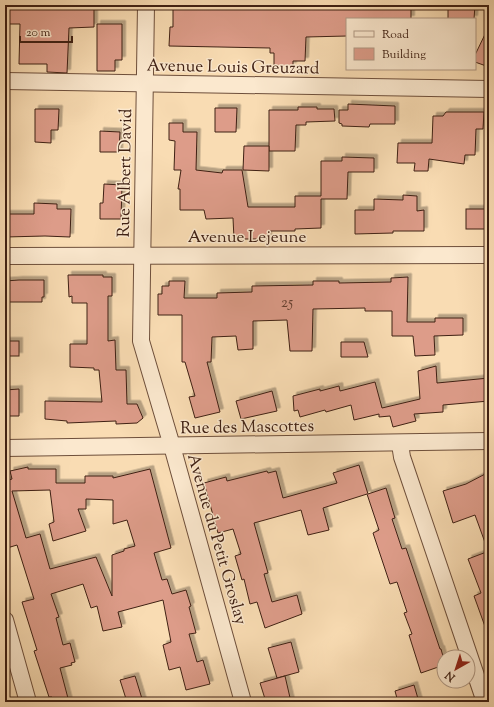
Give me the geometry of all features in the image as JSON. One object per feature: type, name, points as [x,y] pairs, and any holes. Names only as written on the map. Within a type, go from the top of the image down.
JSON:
[{"type":"street","name":"Rue Albert David","points":[[141,341],[141,256],[146,5]]},
{"type":"street","name":"Avenue Louis Greuzard","points":[[5,81],[489,89]]},
{"type":"street","name":"Avenue Lejeune","points":[[5,256],[489,255]]},
{"type":"street","name":"Avenue du Petit Groslay","points":[[141,341],[172,446],[243,702]]},
{"type":"street","name":"Rue des Mascottes","points":[[5,448],[489,442]]},
{"type":"street","points":[[400,444],[402,457],[485,702]]},
{"type":"street","points":[[5,620],[28,702]]},
{"type":"building","points":[[5,5],[94,5],[94,27],[69,28],[67,73],[47,72],[47,64],[19,64],[20,24],[5,24]]},
{"type":"building","points":[[173,5],[411,5],[411,18],[346,18],[346,36],[306,37],[305,61],[293,61],[293,66],[274,66],[274,53],[270,53],[270,48],[169,46],[170,27],[173,27]]},
{"type":"building","points":[[448,5],[475,5],[474,18],[448,18]]},
{"type":"building","points":[[97,24],[122,24],[122,60],[115,60],[115,71],[97,71]]},
{"type":"building","points":[[489,26],[489,67],[476,62],[476,53]]},
{"type":"building","points":[[348,104],[395,106],[395,124],[370,124],[369,127],[342,126],[342,124],[339,123],[339,110],[348,110]]},
{"type":"building","points":[[298,107],[334,109],[335,121],[306,122],[306,125],[296,125],[295,151],[269,151],[269,110],[298,110]]},
{"type":"building","points":[[215,108],[237,108],[236,132],[215,132]]},
{"type":"building","points":[[35,109],[59,109],[58,130],[51,130],[51,143],[35,142]]},
{"type":"building","points":[[446,112],[484,112],[483,129],[476,129],[475,155],[465,155],[464,164],[429,159],[428,171],[414,171],[415,163],[397,163],[398,143],[432,143],[433,116],[443,116]]},
{"type":"building","points":[[169,123],[183,123],[183,132],[197,132],[196,170],[222,173],[223,170],[242,170],[248,207],[295,207],[295,196],[321,196],[321,161],[342,161],[342,157],[374,158],[374,172],[348,172],[347,199],[321,199],[321,228],[295,229],[295,231],[268,231],[268,239],[234,239],[233,218],[206,219],[204,210],[180,210],[180,189],[178,189],[181,170],[174,170],[175,141],[169,140]]},
{"type":"building","points":[[100,131],[120,132],[119,152],[100,152]]},
{"type":"building","points":[[244,146],[269,146],[269,171],[243,170]]},
{"type":"building","points":[[104,184],[122,185],[121,219],[100,219],[100,203],[103,203]]},
{"type":"building","points":[[403,195],[417,196],[417,211],[424,210],[424,231],[393,231],[393,233],[355,234],[355,210],[374,210],[374,199],[403,200]]},
{"type":"building","points":[[34,203],[57,204],[57,209],[71,209],[70,237],[5,237],[5,214],[34,214]]},
{"type":"building","points":[[466,209],[489,209],[489,229],[466,229]]},
{"type":"building","points":[[68,275],[103,275],[103,277],[112,277],[112,296],[108,296],[108,341],[115,340],[116,370],[126,370],[127,404],[137,404],[143,418],[137,423],[116,424],[116,421],[67,423],[67,421],[45,419],[45,401],[102,402],[99,370],[94,370],[94,368],[70,367],[70,344],[87,344],[87,303],[72,303],[72,296],[69,297]]},
{"type":"building","points":[[408,277],[407,322],[435,322],[435,318],[463,318],[463,335],[434,336],[435,355],[415,356],[413,336],[392,336],[392,311],[365,311],[365,308],[313,309],[312,351],[290,351],[287,320],[253,321],[253,349],[238,350],[236,336],[212,337],[211,362],[207,362],[220,412],[195,418],[189,397],[195,396],[185,362],[182,362],[182,315],[158,315],[158,294],[162,294],[162,286],[169,286],[169,281],[185,281],[184,298],[217,298],[217,293],[252,292],[252,286],[313,285],[313,281],[339,281],[339,283],[391,282],[391,278]]},
{"type":"building","points":[[44,280],[44,297],[42,297],[42,302],[5,302],[5,281]]},
{"type":"building","points":[[5,341],[19,341],[19,356],[5,356]]},
{"type":"building","points":[[341,342],[364,342],[368,357],[341,357]]},
{"type":"building","points":[[436,366],[437,383],[489,378],[489,401],[443,405],[443,412],[414,414],[416,421],[393,427],[390,416],[379,417],[379,414],[354,420],[351,405],[300,417],[298,410],[294,411],[293,396],[339,386],[340,391],[375,382],[382,408],[420,399],[418,371]]},
{"type":"building","points":[[19,389],[19,416],[5,416],[5,390]]},
{"type":"building","points":[[272,391],[277,411],[241,419],[236,401]]},
{"type":"building","points":[[359,465],[368,494],[386,488],[395,518],[392,519],[402,549],[406,548],[440,649],[436,649],[436,668],[421,673],[409,635],[412,634],[404,613],[407,612],[397,582],[390,584],[373,533],[379,530],[367,494],[323,508],[329,530],[308,535],[301,510],[254,523],[268,573],[264,574],[272,602],[297,595],[302,614],[265,628],[257,602],[250,604],[244,579],[242,580],[235,556],[241,554],[233,529],[218,533],[204,483],[226,477],[227,481],[267,471],[268,473],[276,471],[283,498],[337,483],[333,473]]},
{"type":"building","points":[[28,467],[28,469],[56,469],[56,483],[85,483],[85,476],[113,476],[113,478],[150,469],[171,548],[154,553],[162,580],[167,579],[172,594],[186,590],[191,606],[189,607],[196,633],[189,634],[197,662],[203,660],[210,684],[186,690],[180,667],[169,670],[163,645],[171,642],[163,600],[118,612],[122,627],[103,631],[97,606],[91,608],[83,584],[51,594],[59,617],[56,618],[63,645],[70,643],[75,662],[71,663],[72,665],[60,668],[69,702],[53,702],[52,697],[49,697],[34,651],[37,650],[22,602],[34,599],[17,545],[7,548],[5,540],[5,481],[12,479],[10,471]],"holes":[[[50,490],[54,522],[49,524],[53,541],[86,531],[78,509],[86,509],[86,499],[113,500],[113,524],[127,520],[135,546],[124,549],[124,551],[112,555],[112,596],[96,557],[50,569],[40,534],[26,538],[12,491]]]},
{"type":"building","points":[[489,472],[489,548],[487,548],[475,515],[453,523],[443,491],[466,484]]},
{"type":"building","points":[[489,551],[489,632],[487,632],[474,596],[481,593],[468,559]]},
{"type":"building","points":[[291,642],[299,672],[277,678],[268,648]]},
{"type":"building","points":[[135,676],[143,702],[127,702],[120,680]]},
{"type":"building","points":[[285,676],[291,702],[266,702],[260,683]]},
{"type":"building","points":[[414,685],[419,702],[398,702],[395,691]]}]
